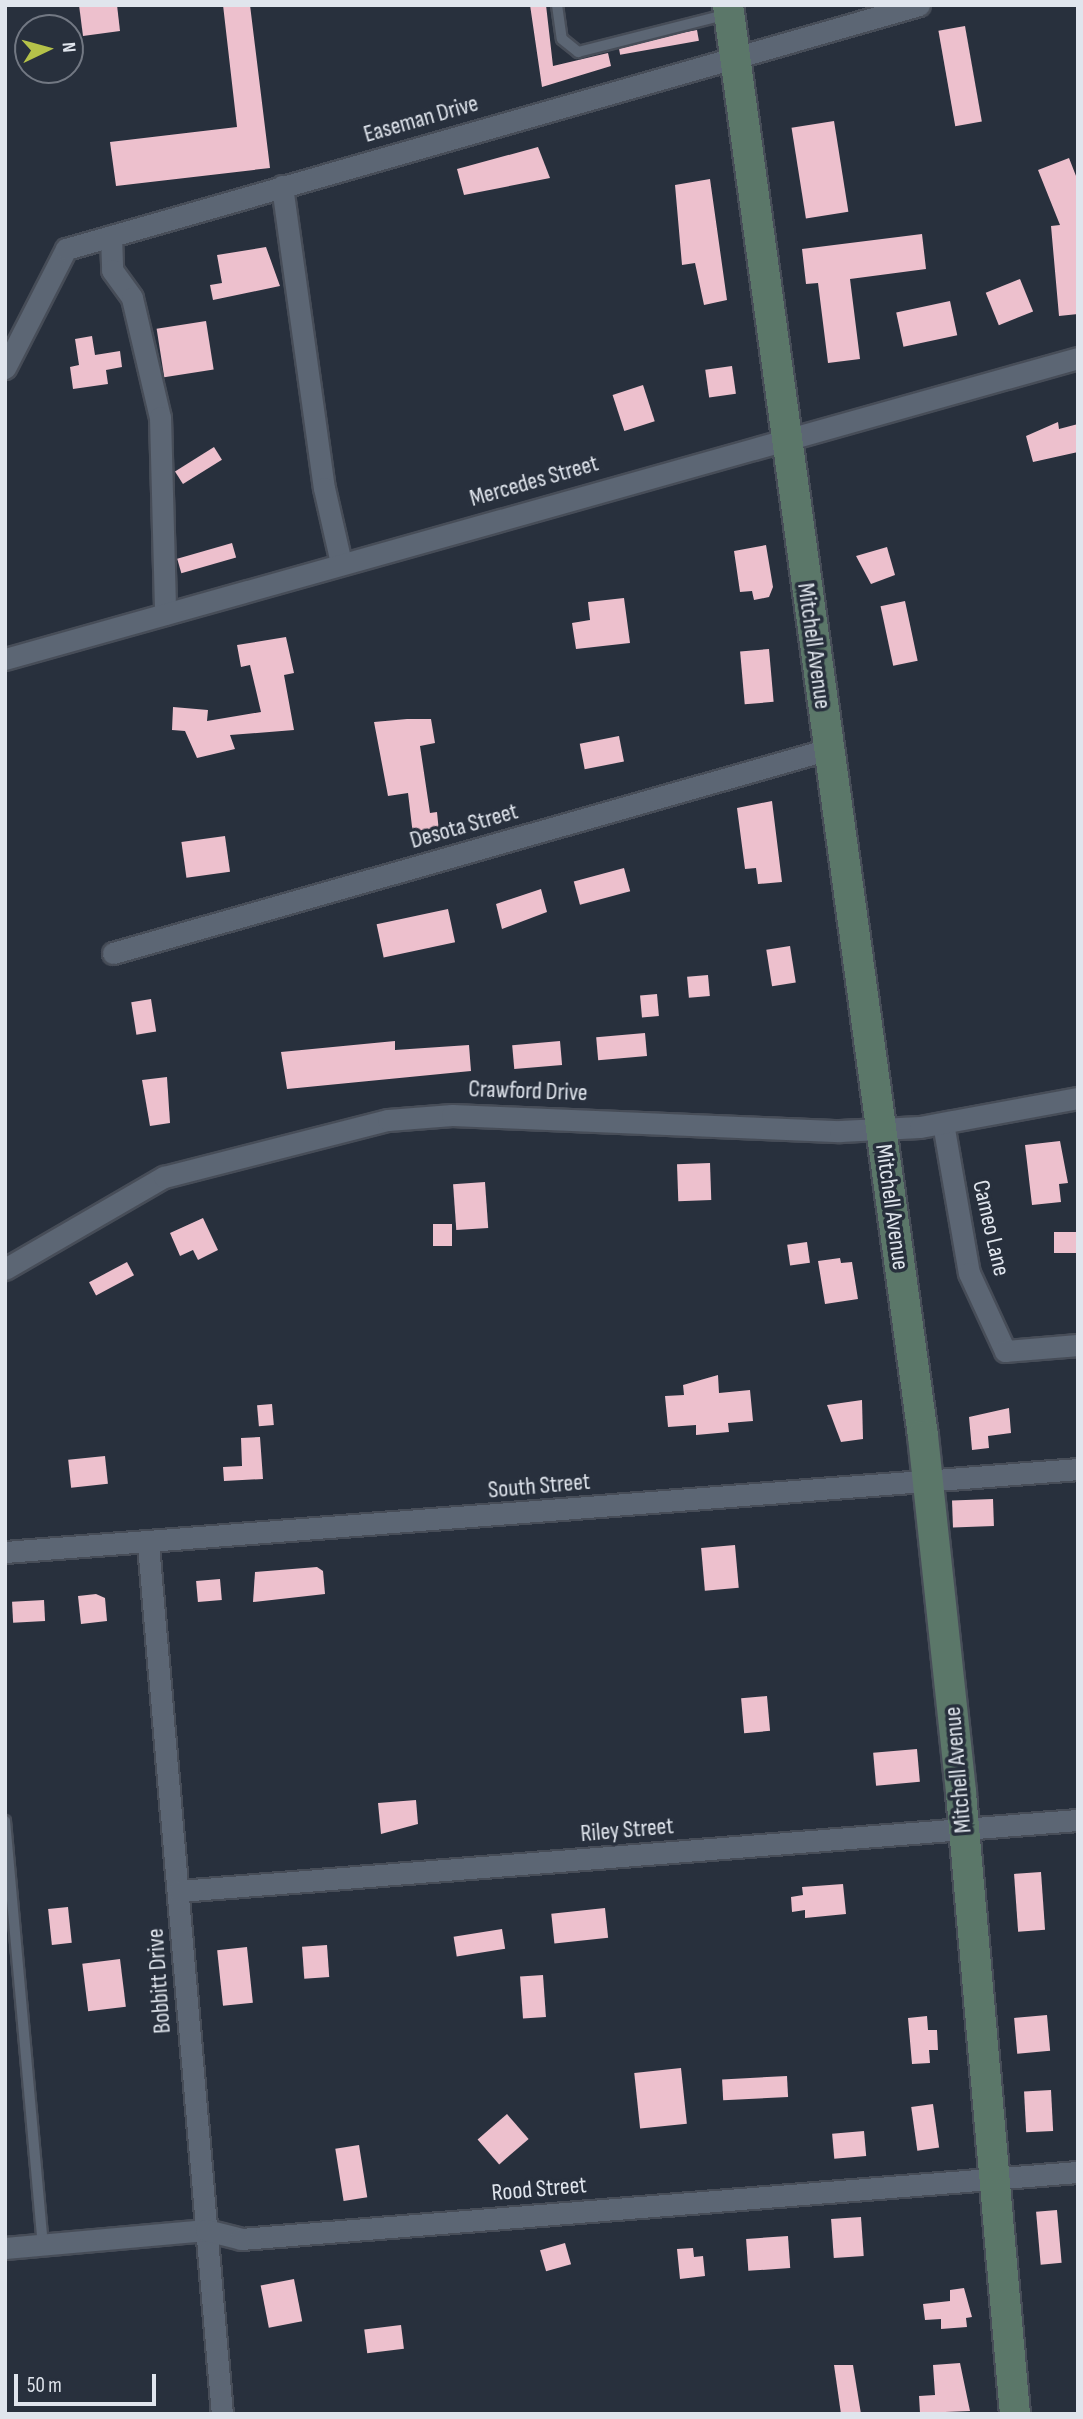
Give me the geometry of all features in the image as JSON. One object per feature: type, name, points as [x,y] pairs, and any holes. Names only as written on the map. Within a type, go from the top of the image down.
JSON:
[{"type":"street","name":"Easeman Drive","points":[[5,368],[66,249],[282,186],[735,61],[919,5]]},
{"type":"street","name":"Mitchell Avenue","points":[[728,10],[928,1481],[996,2179],[1015,2414]]},
{"type":"street","points":[[282,186],[324,488],[341,563]]},
{"type":"street","points":[[111,236],[112,270],[132,298],[160,417],[164,614]]},
{"type":"street","name":"Mercedes Street","points":[[5,659],[785,436],[1078,358]]},
{"type":"street","name":"Desota Street","points":[[113,953],[829,748]]},
{"type":"street","name":"Crawford Drive","points":[[5,1269],[164,1177],[388,1120],[452,1115],[881,1129],[943,1123],[1078,1098]]},
{"type":"street","name":"Cameo Lane","points":[[943,1123],[969,1273],[1005,1351],[1078,1345]]},
{"type":"street","name":"South Street","points":[[5,1552],[148,1544],[1078,1469]]},
{"type":"street","name":"Bobbitt Drive","points":[[148,1544],[180,1891],[222,2414]]},
{"type":"street","name":"Riley Street","points":[[180,1891],[1078,1820]]},
{"type":"street","name":"Rood Street","points":[[5,2248],[206,2230],[242,2239],[1078,2172]]},
{"type":"lane","points":[[557,5],[562,39],[578,52],[728,10]]},
{"type":"lane","points":[[5,1821],[43,2245]]},
{"type":"building","points":[[79,5],[117,5],[120,31],[84,36],[84,14],[80,14]]},
{"type":"building","points":[[223,5],[250,5],[270,168],[116,186],[110,142],[237,127]]},
{"type":"building","points":[[530,5],[546,5],[553,66],[608,53],[611,66],[542,87]]},
{"type":"building","points":[[965,26],[982,122],[955,126],[938,31]]},
{"type":"building","points":[[697,30],[699,41],[620,55],[618,44]]},
{"type":"building","points":[[834,121],[848,212],[806,219],[792,128]]},
{"type":"building","points":[[538,147],[550,178],[464,195],[457,169]]},
{"type":"building","points":[[1069,158],[1078,181],[1078,314],[1059,316],[1051,226],[1060,225],[1038,170]]},
{"type":"building","points":[[710,179],[727,300],[704,305],[695,263],[682,265],[675,185]]},
{"type":"building","points":[[922,234],[926,269],[850,279],[860,359],[828,363],[818,283],[806,284],[802,249]]},
{"type":"building","points":[[266,247],[280,286],[213,300],[210,285],[222,283],[217,255]]},
{"type":"building","points":[[1020,279],[1033,311],[999,325],[986,293]]},
{"type":"building","points":[[950,301],[957,335],[903,347],[896,312]]},
{"type":"building","points":[[206,321],[214,369],[164,377],[157,329]]},
{"type":"building","points":[[92,336],[95,355],[120,351],[122,367],[106,370],[108,384],[73,389],[70,367],[79,365],[75,339]]},
{"type":"building","points":[[732,366],[736,394],[709,397],[705,370]]},
{"type":"building","points":[[643,385],[655,421],[624,431],[613,395]]},
{"type":"building","points":[[1058,422],[1059,429],[1078,424],[1078,452],[1033,462],[1026,436]]},
{"type":"building","points":[[214,447],[222,460],[183,484],[175,471]]},
{"type":"building","points":[[232,543],[236,557],[181,573],[177,559]]},
{"type":"building","points":[[766,545],[773,587],[769,597],[754,600],[752,591],[740,592],[734,551]]},
{"type":"building","points":[[887,547],[895,575],[871,584],[856,556]]},
{"type":"building","points":[[624,598],[630,643],[576,649],[572,623],[590,620],[588,602]]},
{"type":"building","points":[[905,601],[918,661],[893,666],[881,606]]},
{"type":"building","points":[[286,637],[294,673],[284,675],[294,730],[230,735],[235,749],[197,758],[185,731],[172,730],[173,707],[208,710],[207,721],[261,712],[250,665],[241,667],[237,645]]},
{"type":"building","points":[[769,649],[774,702],[745,704],[740,652]]},
{"type":"building","points":[[431,719],[435,743],[420,746],[430,813],[437,812],[439,832],[413,835],[408,793],[388,796],[374,722]]},
{"type":"building","points":[[619,736],[624,762],[585,769],[580,744]]},
{"type":"building","points":[[772,801],[782,882],[758,884],[756,868],[745,869],[737,808]]},
{"type":"building","points":[[225,836],[230,872],[186,878],[181,842]]},
{"type":"building","points":[[624,868],[630,891],[580,905],[574,881]]},
{"type":"building","points":[[541,889],[547,912],[502,929],[496,904]]},
{"type":"building","points":[[448,909],[455,942],[384,957],[377,924]]},
{"type":"building","points":[[790,946],[796,983],[772,986],[766,950]]},
{"type":"building","points":[[708,975],[710,996],[689,998],[687,977]]},
{"type":"building","points":[[657,994],[659,1016],[642,1017],[640,995]]},
{"type":"building","points":[[151,999],[156,1032],[136,1035],[131,1002]]},
{"type":"building","points":[[645,1033],[647,1056],[598,1060],[596,1037]]},
{"type":"building","points":[[395,1041],[395,1050],[469,1045],[471,1071],[287,1089],[281,1052]]},
{"type":"building","points":[[560,1041],[562,1065],[514,1069],[512,1045]]},
{"type":"building","points":[[167,1077],[170,1123],[150,1126],[142,1080]]},
{"type":"building","points":[[1060,1141],[1068,1183],[1059,1184],[1061,1202],[1032,1205],[1025,1145]]},
{"type":"building","points":[[710,1163],[711,1200],[678,1201],[677,1164]]},
{"type":"building","points":[[485,1182],[488,1228],[456,1230],[453,1184]]},
{"type":"building","points":[[203,1218],[218,1250],[198,1260],[193,1250],[180,1256],[170,1233]]},
{"type":"building","points":[[433,1224],[452,1224],[452,1246],[433,1246]]},
{"type":"building","points":[[1054,1232],[1078,1232],[1078,1253],[1054,1253]]},
{"type":"building","points":[[807,1242],[810,1263],[790,1266],[787,1245]]},
{"type":"building","points":[[840,1258],[841,1263],[852,1262],[858,1299],[825,1304],[818,1261]]},
{"type":"building","points":[[127,1262],[134,1275],[96,1295],[89,1282]]},
{"type":"building","points":[[718,1375],[719,1393],[750,1390],[753,1421],[728,1423],[729,1432],[696,1435],[696,1425],[668,1427],[665,1396],[684,1395],[683,1385]]},
{"type":"building","points":[[862,1400],[863,1439],[841,1442],[827,1405]]},
{"type":"building","points":[[272,1404],[274,1425],[259,1426],[257,1405]]},
{"type":"building","points":[[1009,1408],[1011,1433],[988,1436],[989,1448],[972,1450],[969,1417]]},
{"type":"building","points":[[260,1437],[263,1479],[224,1481],[223,1467],[242,1466],[241,1438]]},
{"type":"building","points":[[105,1456],[108,1484],[71,1488],[68,1460]]},
{"type":"building","points":[[993,1499],[994,1526],[953,1527],[952,1500]]},
{"type":"building","points":[[735,1545],[739,1588],[705,1591],[701,1548]]},
{"type":"building","points":[[317,1567],[323,1571],[325,1594],[253,1602],[255,1572]]},
{"type":"building","points":[[220,1579],[222,1600],[198,1602],[196,1581]]},
{"type":"building","points":[[96,1594],[105,1598],[107,1621],[81,1624],[78,1596]]},
{"type":"building","points":[[44,1600],[45,1621],[13,1623],[12,1602]]},
{"type":"building","points":[[767,1696],[770,1731],[744,1733],[741,1698]]},
{"type":"building","points":[[917,1749],[920,1782],[876,1786],[873,1753]]},
{"type":"building","points":[[416,1800],[418,1824],[381,1834],[378,1803]]},
{"type":"building","points":[[1041,1872],[1045,1930],[1018,1932],[1014,1874]]},
{"type":"building","points":[[843,1884],[846,1914],[805,1918],[805,1910],[792,1912],[791,1897],[803,1895],[802,1887]]},
{"type":"building","points":[[68,1907],[72,1943],[52,1945],[48,1909]]},
{"type":"building","points":[[605,1908],[608,1938],[554,1943],[551,1914]]},
{"type":"building","points":[[502,1929],[505,1949],[457,1956],[454,1937]]},
{"type":"building","points":[[327,1945],[329,1977],[304,1979],[302,1947]]},
{"type":"building","points":[[247,1947],[253,2003],[223,2006],[217,1950]]},
{"type":"building","points":[[120,1959],[126,2007],[88,2011],[82,1964]]},
{"type":"building","points":[[543,1975],[546,2017],[523,2019],[520,1977]]},
{"type":"building","points":[[1047,2015],[1050,2051],[1017,2054],[1014,2018]]},
{"type":"building","points":[[927,2016],[928,2030],[937,2030],[938,2050],[929,2050],[930,2063],[912,2064],[908,2018]]},
{"type":"building","points":[[681,2068],[687,2124],[640,2129],[634,2073]]},
{"type":"building","points":[[787,2076],[788,2097],[723,2100],[722,2079]]},
{"type":"building","points":[[1051,2090],[1053,2131],[1026,2132],[1024,2091]]},
{"type":"building","points":[[933,2104],[939,2148],[917,2151],[911,2107]]},
{"type":"building","points":[[507,2114],[529,2139],[499,2164],[478,2140]]},
{"type":"building","points":[[864,2131],[866,2156],[834,2159],[832,2134]]},
{"type":"building","points":[[359,2145],[367,2197],[344,2201],[335,2149]]},
{"type":"building","points":[[1057,2210],[1062,2263],[1041,2265],[1036,2212]]},
{"type":"building","points":[[861,2217],[864,2256],[834,2258],[831,2219]]},
{"type":"building","points":[[788,2236],[790,2268],[748,2271],[746,2239]]},
{"type":"building","points":[[565,2243],[571,2264],[546,2271],[540,2250]]},
{"type":"building","points":[[693,2248],[694,2257],[703,2256],[705,2276],[680,2279],[677,2249]]},
{"type":"building","points":[[294,2279],[302,2321],[269,2328],[261,2285]]},
{"type":"building","points":[[964,2288],[972,2317],[966,2318],[967,2327],[941,2329],[941,2319],[925,2320],[923,2304],[950,2301],[950,2290]]},
{"type":"building","points":[[401,2325],[404,2349],[367,2353],[364,2330]]},
{"type":"building","points":[[960,2363],[970,2411],[920,2413],[919,2396],[935,2395],[933,2365]]},
{"type":"building","points":[[834,2365],[853,2365],[861,2414],[841,2414]]}]
